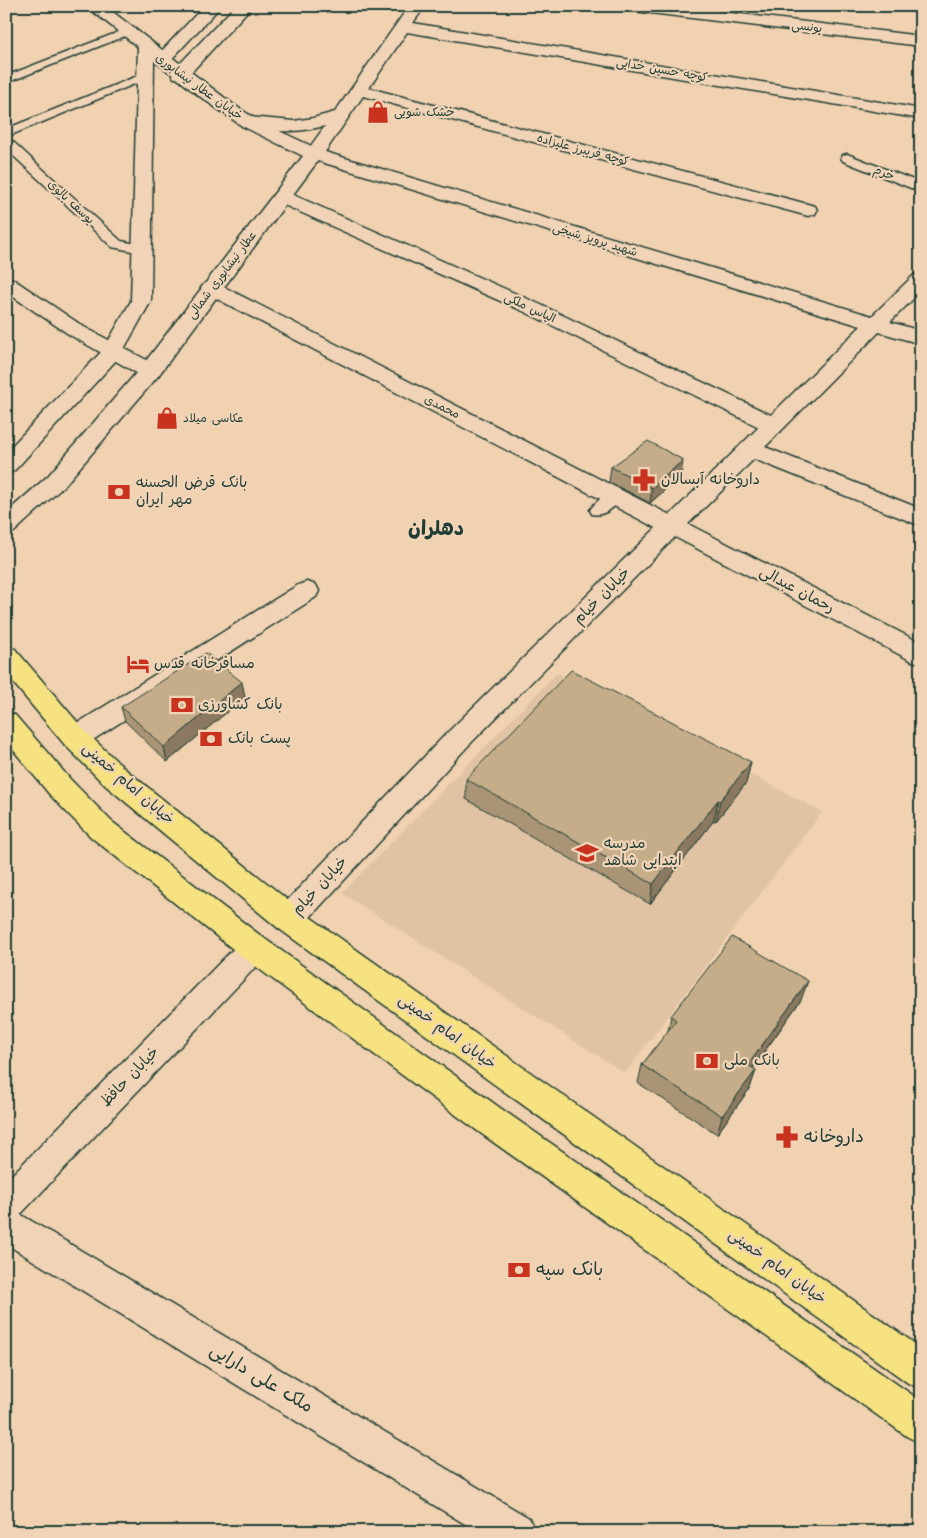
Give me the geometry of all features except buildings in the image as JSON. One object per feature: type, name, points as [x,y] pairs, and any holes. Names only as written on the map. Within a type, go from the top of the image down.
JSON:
[{"type":"highway","name":"خیابان امام خمینی","points":[[6,656],[76,738],[115,777],[289,919],[921,1370]]},
{"type":"highway","points":[[6,722],[60,787],[101,829],[254,948],[491,1121],[921,1424]]},
{"type":"street","name":"خیابان عطار نیشابوری","points":[[94,6],[180,74],[248,122],[314,154]]},
{"type":"street","points":[[162,60],[213,6]]},
{"type":"street","points":[[180,74],[244,6]]},
{"type":"street","name":"عطار نیشابوری شمالی","points":[[6,526],[56,481],[150,371],[314,154],[417,6]]},
{"type":"street","name":"یونسی","points":[[634,6],[921,41]]},
{"type":"street","name":"کوچه حسین خدایی","points":[[402,26],[921,114]]},
{"type":"street","points":[[6,466],[113,352],[141,301],[146,47]]},
{"type":"street","name":"کوچه فریبرز علیزاده","points":[[358,90],[808,210]]},
{"type":"street","points":[[248,122],[286,128],[310,126],[339,116]]},
{"type":"street","name":"شهید پرویز شیخی","points":[[314,154],[876,326],[921,338]]},
{"type":"street","name":"الیاس ملکی","points":[[282,196],[532,308],[774,425]]},
{"type":"street","name":"خیابان خیام","points":[[289,919],[456,741],[876,326],[921,279]]},
{"type":"street","points":[[6,283],[77,331],[150,371]]},
{"type":"street","name":"محمدی","points":[[211,288],[673,525]]},
{"type":"street","points":[[750,449],[921,518]]},
{"type":"street","name":"رحمان عبدالی","points":[[673,525],[921,654]]},
{"type":"street","points":[[76,738],[307,590]]},
{"type":"street","name":"خیابان حافظ","points":[[6,1205],[254,948]]},
{"type":"street","name":"ملک علی دارایی","points":[[6,1225],[515,1532]]},
{"type":"lane","points":[[6,80],[128,32]]},
{"type":"lane","points":[[6,134],[145,76]]},
{"type":"lane","name":"یوسف بالوی","points":[[6,142],[117,244],[142,249]]},
{"type":"lane","name":"خرم","points":[[846,158],[921,188]]},
{"type":"lane","points":[[598,510],[615,496]]},
{"type":"shaded area","name":"مدرسه ابتدایی شاهد","points":[[557,673],[822,812],[625,1073],[342,893]]},
{"type":"place","name":"خشک شویی","points":[[378,112]]},
{"type":"place","name":"عکاسی میلاد","points":[[167,418]]},
{"type":"place","name":"داروخانه آبسالان","points":[[644,480]]},
{"type":"place","name":"بانک قرض الحسنه مهر ایران","points":[[119,492]]},
{"type":"place","name":"مسافرخانه قدس","points":[[138,664]]},
{"type":"place","name":"بانک کشاورزی","points":[[182,705]]},
{"type":"place","name":"پست بانک","points":[[211,739]]},
{"type":"place","name":"مدرسه ابتدایی شاهد","points":[[587,853]]},
{"type":"place","name":"بانک ملی","points":[[707,1061]]},
{"type":"place","name":"داروخانه","points":[[787,1137]]},
{"type":"place","name":"بانک سپه","points":[[519,1270]]},
{"type":"district","name":"دهلران","points":[[436,530]]}]
